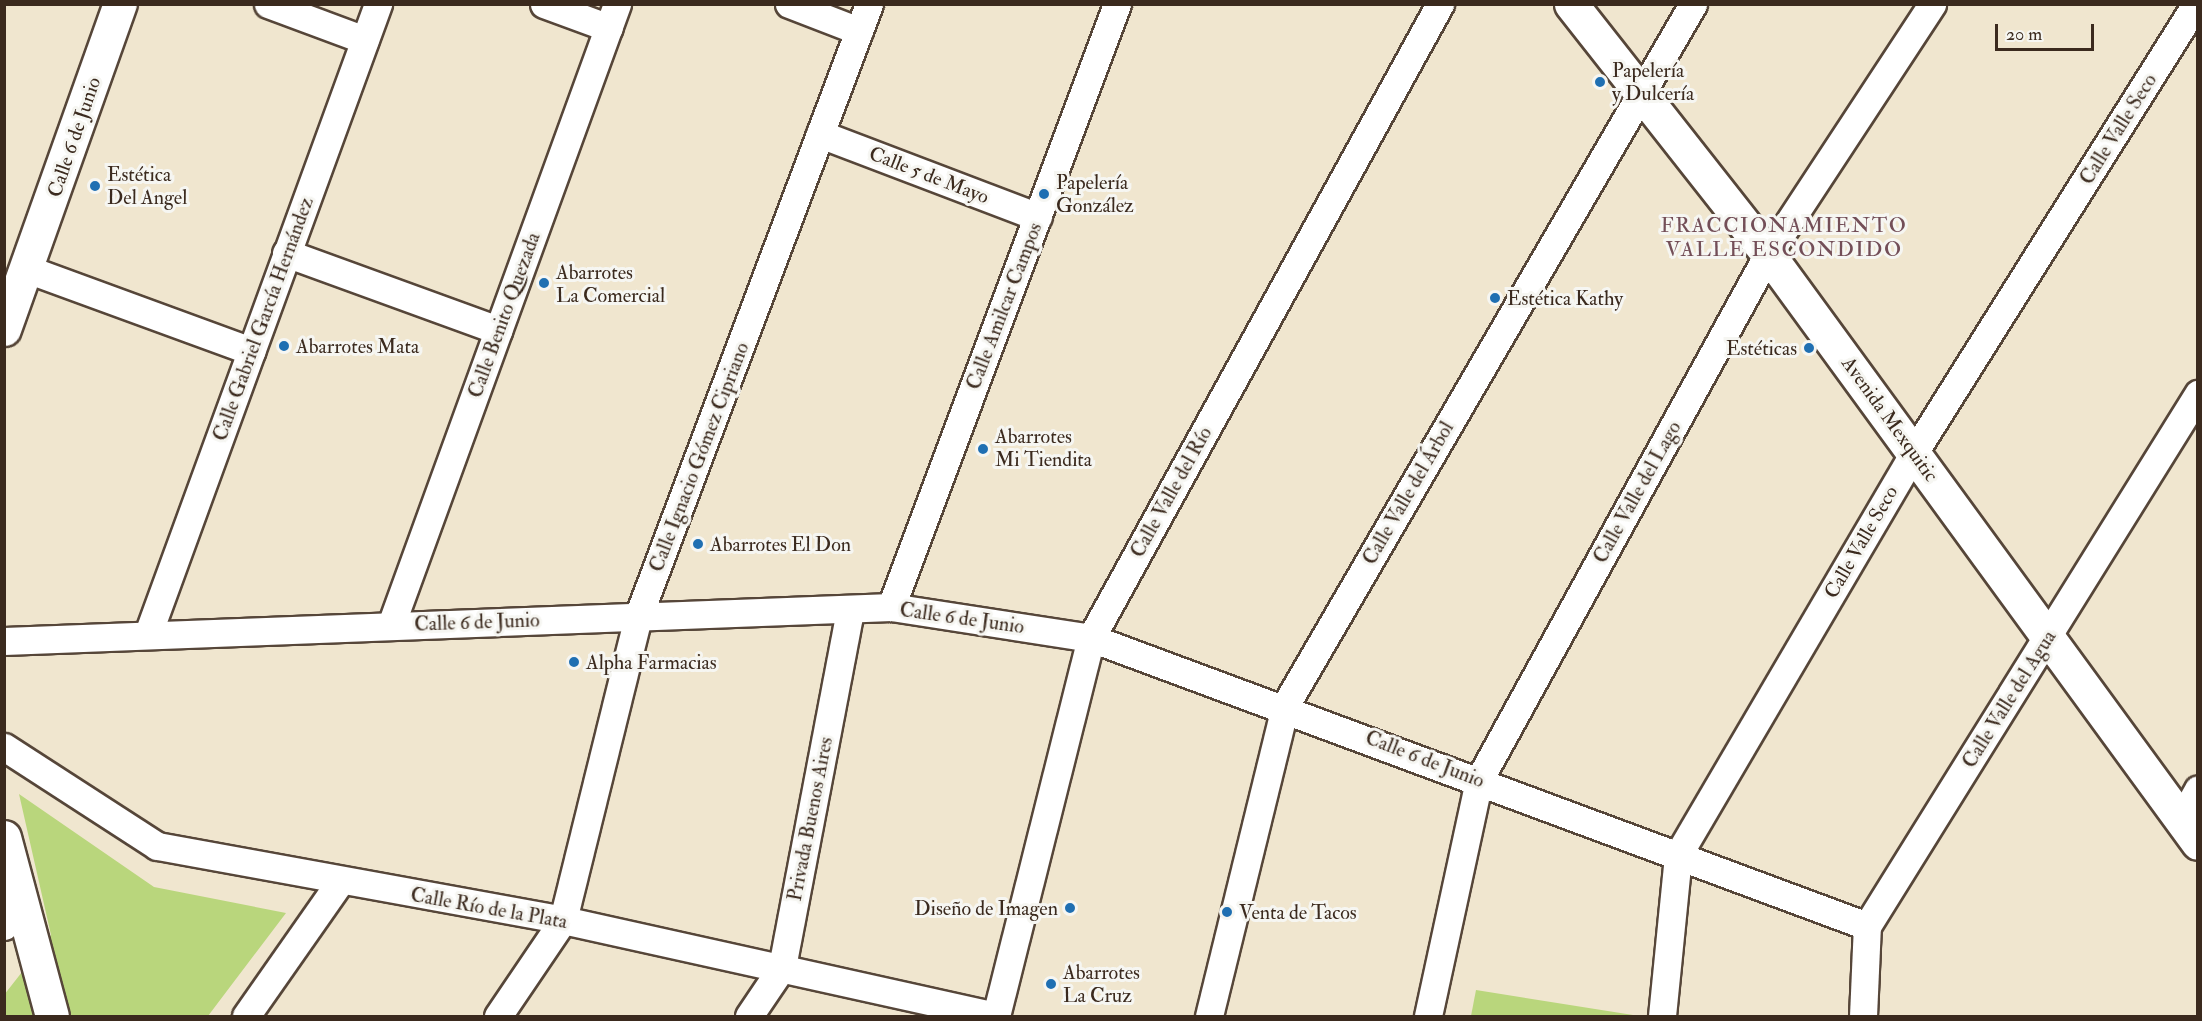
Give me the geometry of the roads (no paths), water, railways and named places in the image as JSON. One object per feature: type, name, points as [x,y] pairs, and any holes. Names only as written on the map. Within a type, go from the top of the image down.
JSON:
[{"type":"main road","name":"Calle 6 de Junio","points":[[4,329],[120,4]]},
{"type":"main road","name":"Avenida Mexquitic","points":[[1571,4],[1641,88],[1915,451],[2047,638],[2189,831]]},
{"type":"main road","points":[[4,837],[23,898],[52,1017]]},
{"type":"street","points":[[268,4],[365,40]]},
{"type":"street","name":"Calle Gabriel García Hernández","points":[[148,634],[378,4]]},
{"type":"street","points":[[544,4],[613,16]]},
{"type":"street","points":[[789,4],[859,31]]},
{"type":"street","name":"Calle Ignacio Gómez Cipriano","points":[[498,1017],[563,920],[638,617],[869,4]]},
{"type":"street","name":"Calle Amilcar Campos","points":[[891,608],[1117,4]]},
{"type":"street","name":"Calle Valle del Río","points":[[996,1016],[1091,638],[1440,4]]},
{"type":"street","name":"Calle Valle del Árbol","points":[[1209,1017],[1285,706],[1641,88],[1693,4]]},
{"type":"street","name":"Calle Valle del Lago","points":[[1428,1017],[1479,780],[1768,255],[1932,4]]},
{"type":"street","name":"Calle Valle Seco","points":[[1662,1017],[1678,855],[1915,451],[2196,4]]},
{"type":"street","name":"Calle Benito Quezada","points":[[391,625],[613,16]]},
{"type":"street","name":"Calle 5 de Mayo","points":[[820,134],[1038,217]]},
{"type":"street","points":[[286,254],[498,330]]},
{"type":"street","points":[[27,269],[251,351]]},
{"type":"street","name":"Calle Valle del Agua","points":[[1863,1017],[1867,926],[2198,394]]},
{"type":"street","name":"Calle 6 de Junio","points":[[4,641],[391,625],[850,612],[891,608],[1091,638],[1285,706],[1867,926]]},
{"type":"street","name":"Privada Buenos Aires","points":[[748,1017],[782,967],[850,612]]},
{"type":"street","name":"Calle Río de la Plata","points":[[4,747],[157,846],[340,882],[563,920],[996,1016]]},
{"type":"street","points":[[2189,831],[2198,789]]},
{"type":"street","points":[[246,1017],[340,882]]},
{"type":"street","points":[[4,926],[23,898]]},
{"type":"place","name":"Papelería y Dulcería","points":[[1600,82]]},
{"type":"place","name":"Estética Del Angel","points":[[95,186]]},
{"type":"place","name":"Papelería González","points":[[1044,194]]},
{"type":"place","name":"Abarrotes La Comercial","points":[[544,283]]},
{"type":"place","name":"Estética Kathy","points":[[1495,298]]},
{"type":"place","name":"Abarrotes Mata","points":[[284,346]]},
{"type":"place","name":"Estéticas","points":[[1809,348]]},
{"type":"place","name":"Abarrotes Mi Tiendita","points":[[983,449]]},
{"type":"place","name":"Abarrotes El Don","points":[[698,544]]},
{"type":"place","name":"Alpha Farmacias","points":[[574,662]]},
{"type":"place","name":"Diseño de Imagen","points":[[1070,908]]},
{"type":"place","name":"Venta de Tacos","points":[[1227,912]]},
{"type":"place","name":"Abarrotes La Cruz","points":[[1051,984]]},
{"type":"district","name":"FRACCIONAMIENTO VALLE ESCONDIDO","points":[[1784,238]]}]
